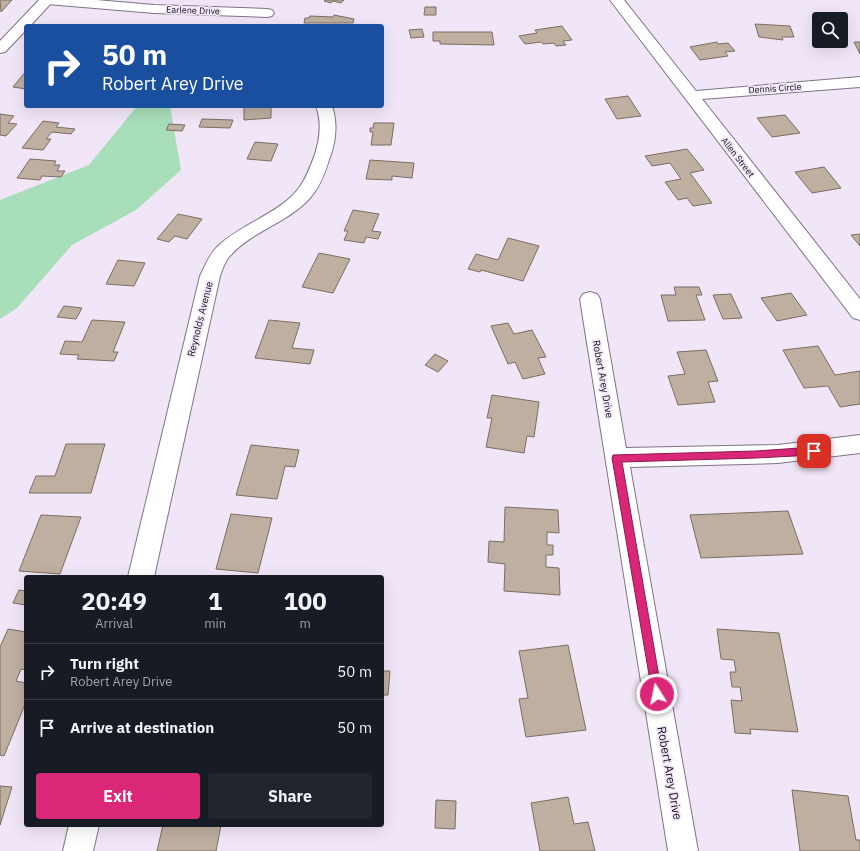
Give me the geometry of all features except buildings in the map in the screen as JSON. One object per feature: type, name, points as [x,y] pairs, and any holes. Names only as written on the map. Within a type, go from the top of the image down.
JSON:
[{"type":"street","name":"Earlene Drive","points":[[47,0],[98,5],[270,13]]},
{"type":"street","points":[[0,49],[47,0]]},
{"type":"street","name":"Allen Street","points":[[617,0],[860,314]]},
{"type":"street","name":"Dennis Circle","points":[[691,96],[860,82]]},
{"type":"street","name":"Reynolds Avenue","points":[[141,575],[210,276],[218,260],[229,247],[283,211],[303,195],[310,186],[318,168],[328,135],[327,117],[325,108]]},
{"type":"street","name":"Robert Arey Drive","points":[[590,299],[683,851]]},
{"type":"street","points":[[617,458],[778,454],[860,444]]},
{"type":"street","points":[[78,851],[84,827]]},
{"type":"green space","points":[[135,108],[170,108],[181,170],[136,210],[72,245],[17,308],[0,319],[0,200],[89,165]]},
{"type":"route","points":[[657,694],[617,458],[756,455],[814,451]]}]
